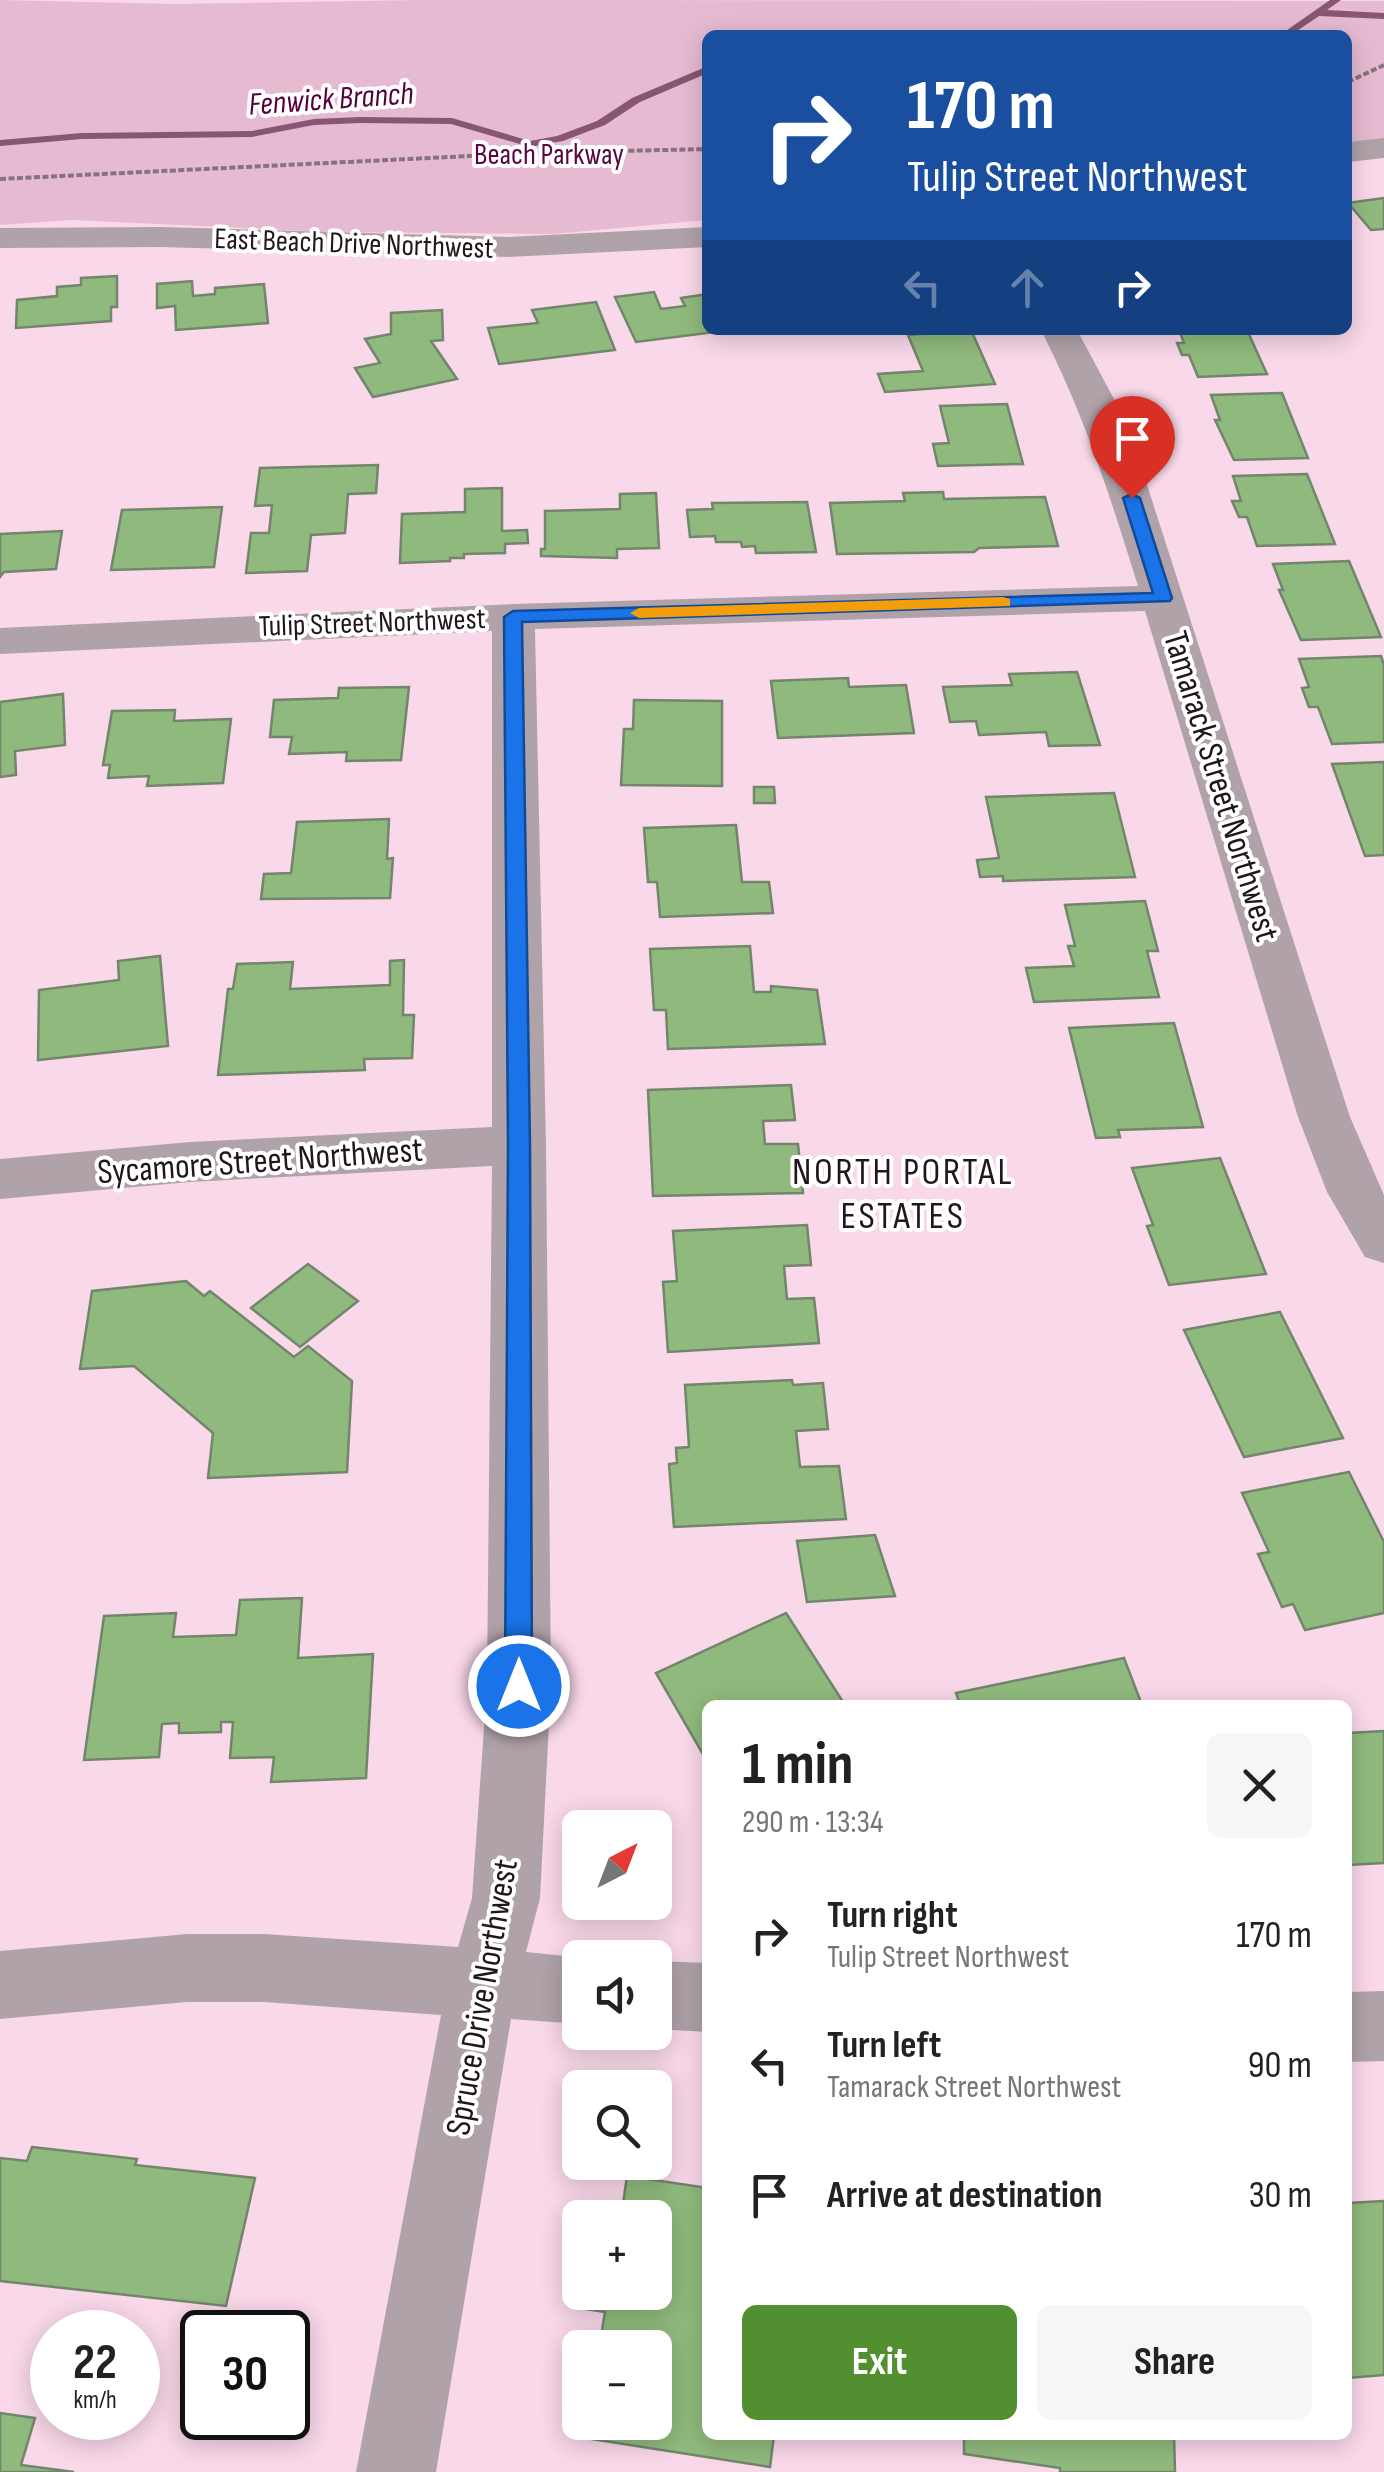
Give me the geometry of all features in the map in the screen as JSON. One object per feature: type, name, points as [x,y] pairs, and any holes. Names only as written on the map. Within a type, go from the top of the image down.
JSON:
[{"type":"street","points":[[1352,152],[1384,148]]},
{"type":"street","name":"East Beach Drive Northwest","points":[[0,238],[161,237],[508,248],[702,237]]},
{"type":"street","name":"Tamarack Street Northwest","points":[[1062,335],[1102,416],[1164,598],[1324,1116],[1354,1192],[1384,1242]]},
{"type":"street","name":"Tulip Street Northwest","points":[[0,641],[513,617],[1164,598]]},
{"type":"street","name":"Spruce Drive Northwest","points":[[396,2472],[482,1984],[506,1898],[519,1686],[519,1144],[513,617]]},
{"type":"street","name":"Sycamore Street Northwest","points":[[0,1179],[190,1162],[519,1144]]},
{"type":"street","points":[[0,1985],[187,1968],[343,1971],[562,1989]]},
{"type":"street","points":[[672,1995],[702,1998]]},
{"type":"street","points":[[1352,2027],[1384,2026]]},
{"type":"path","points":[[1352,80],[1384,66]]},
{"type":"path","points":[[0,180],[511,154],[702,149]]},
{"type":"green space","name":"Beach Parkway","points":[[0,0],[174,4],[420,0],[1384,1],[1384,139],[1352,142],[1352,30],[702,30],[702,220],[553,234],[329,232],[72,220],[0,225]]},
{"type":"building","points":[[1384,198],[1384,229],[1371,230],[1352,202]]},
{"type":"building","points":[[117,276],[117,307],[111,307],[111,321],[16,328],[17,300],[57,296],[57,287],[81,285],[81,278]]},
{"type":"building","points":[[192,281],[193,296],[215,294],[215,288],[264,284],[268,323],[176,330],[175,306],[157,308],[157,284]]},
{"type":"building","points":[[654,292],[661,309],[685,306],[681,298],[702,295],[702,334],[636,342],[615,297]]},
{"type":"building","points":[[596,302],[615,350],[499,364],[488,328],[538,323],[532,310]]},
{"type":"building","points":[[442,310],[443,340],[431,341],[457,379],[373,397],[355,368],[380,363],[365,339],[391,334],[391,313]]},
{"type":"building","points":[[908,335],[973,335],[995,384],[885,392],[878,374],[923,371]]},
{"type":"building","points":[[1181,335],[1249,335],[1267,374],[1198,377],[1189,355],[1182,355],[1177,343],[1184,343]]},
{"type":"building","points":[[1282,393],[1308,458],[1234,460],[1215,420],[1220,420],[1211,395]]},
{"type":"building","points":[[1007,404],[1023,464],[938,466],[933,444],[949,443],[940,406]]},
{"type":"building","points":[[378,465],[376,493],[348,494],[345,533],[311,535],[307,571],[246,573],[251,533],[269,533],[272,505],[255,506],[260,468]]},
{"type":"building","points":[[1307,474],[1335,544],[1257,546],[1247,517],[1239,517],[1232,501],[1241,501],[1233,476]]},
{"type":"building","points":[[502,488],[502,531],[527,530],[528,543],[505,544],[505,553],[400,563],[402,514],[465,512],[465,489]]},
{"type":"building","points":[[943,492],[944,499],[1045,497],[1058,546],[837,554],[830,503],[905,501],[903,493]]},
{"type":"building","points":[[656,493],[659,548],[617,549],[617,558],[541,556],[541,549],[545,549],[545,511],[620,509],[620,494]]},
{"type":"building","points":[[807,502],[816,552],[756,553],[755,546],[742,547],[741,542],[716,542],[715,536],[690,537],[687,510],[713,509],[712,503]]},
{"type":"building","points":[[222,507],[214,567],[111,570],[122,510]]},
{"type":"building","points":[[62,531],[56,569],[4,572],[0,577],[0,534]]},
{"type":"building","points":[[1349,561],[1381,637],[1301,640],[1279,590],[1283,590],[1273,564]]},
{"type":"building","points":[[1381,656],[1384,742],[1332,744],[1318,707],[1309,707],[1302,688],[1309,687],[1299,659]]},
{"type":"building","points":[[1077,672],[1100,745],[1049,746],[1046,732],[979,735],[976,721],[950,722],[943,687],[1012,685],[1009,674]]},
{"type":"building","points":[[848,678],[849,687],[906,685],[914,733],[778,738],[771,681]]},
{"type":"building","points":[[409,687],[401,760],[346,761],[347,752],[289,754],[292,737],[270,737],[274,700],[338,698],[339,688]]},
{"type":"building","points":[[63,694],[65,745],[15,751],[16,775],[0,777],[0,702]]},
{"type":"building","points":[[634,700],[722,701],[722,786],[621,785],[624,729],[633,729]]},
{"type":"building","points":[[175,710],[174,721],[231,719],[223,783],[147,786],[149,776],[108,778],[110,765],[103,765],[112,711]]},
{"type":"building","points":[[1384,762],[1384,855],[1365,856],[1332,764]]},
{"type":"building","points":[[754,787],[774,787],[775,803],[754,803]]},
{"type":"building","points":[[1114,793],[1135,877],[1003,881],[1003,876],[980,877],[977,860],[999,858],[986,797]]},
{"type":"building","points":[[389,819],[387,859],[393,858],[390,898],[261,899],[264,874],[291,873],[297,822]]},
{"type":"building","points":[[736,825],[742,882],[769,882],[773,913],[660,917],[657,882],[648,882],[644,828]]},
{"type":"building","points":[[1145,901],[1158,951],[1147,951],[1159,997],[1034,1002],[1026,968],[1074,966],[1068,946],[1075,946],[1065,905]]},
{"type":"building","points":[[750,946],[754,992],[771,992],[771,986],[817,990],[825,1044],[668,1049],[666,1010],[654,1010],[650,949]]},
{"type":"building","points":[[160,956],[168,1046],[38,1060],[39,990],[119,980],[118,961]]},
{"type":"building","points":[[404,960],[403,1015],[414,1015],[412,1058],[364,1059],[365,1070],[218,1075],[228,989],[233,989],[237,964],[293,962],[290,989],[390,985],[390,961]]},
{"type":"building","points":[[1174,1023],[1203,1127],[1118,1130],[1120,1137],[1096,1138],[1069,1028]]},
{"type":"building","points":[[791,1085],[795,1120],[763,1121],[765,1144],[798,1144],[803,1193],[653,1196],[648,1090]]},
{"type":"building","points":[[1220,1158],[1266,1274],[1169,1285],[1147,1226],[1153,1225],[1132,1168]]},
{"type":"building","points":[[807,1225],[811,1265],[784,1266],[787,1299],[814,1298],[819,1343],[668,1352],[663,1282],[677,1281],[673,1231]]},
{"type":"building","points":[[308,1264],[358,1301],[300,1347],[251,1308]]},
{"type":"building","points":[[186,1281],[204,1296],[210,1291],[294,1357],[308,1346],[352,1381],[347,1472],[208,1478],[213,1433],[134,1366],[80,1369],[92,1291]]},
{"type":"building","points":[[1280,1312],[1343,1438],[1244,1457],[1184,1330]]},
{"type":"building","points":[[792,1380],[793,1385],[823,1383],[828,1429],[796,1431],[800,1467],[839,1466],[846,1519],[674,1527],[669,1464],[677,1463],[676,1448],[689,1447],[685,1385]]},
{"type":"building","points":[[1349,1472],[1384,1542],[1384,1613],[1305,1630],[1293,1604],[1282,1607],[1258,1554],[1269,1552],[1242,1493]]},
{"type":"building","points":[[875,1535],[895,1596],[807,1602],[797,1541]]},
{"type":"building","points":[[302,1598],[298,1658],[373,1654],[366,1778],[271,1782],[274,1757],[230,1758],[233,1722],[221,1722],[221,1732],[179,1733],[179,1723],[162,1724],[159,1757],[84,1760],[104,1616],[176,1613],[173,1637],[236,1635],[240,1600]]},
{"type":"building","points":[[786,1613],[842,1700],[702,1700],[702,1753],[656,1673]]},
{"type":"building","points":[[1124,1658],[1140,1700],[958,1700],[956,1693]]},
{"type":"building","points":[[1384,1731],[1384,1863],[1352,1865],[1352,1733]]},
{"type":"building","points":[[32,2147],[137,2159],[135,2165],[255,2178],[226,2306],[0,2281],[0,2158],[27,2161]]},
{"type":"building","points":[[626,2180],[702,2187],[702,2440],[773,2440],[770,2467],[598,2440],[672,2440],[672,2330],[602,2330],[605,2312],[592,2310],[672,2310],[672,2200],[624,2200]]},
{"type":"building","points":[[1384,2201],[1384,2375],[1352,2378],[1352,2203]]},
{"type":"building","points":[[0,2413],[30,2417],[30,2435],[21,2465],[74,2472],[0,2472]]},
{"type":"building","points":[[964,2440],[1174,2440],[1175,2472],[1060,2472],[1060,2468],[964,2454]]},
{"type":"waterway","name":"Fenwick Branch","points":[[1292,30],[1336,0]]},
{"type":"waterway","points":[[1319,13],[1384,16]]},
{"type":"waterway","name":"Fenwick Branch","points":[[0,143],[82,136],[252,134],[314,122],[360,120],[452,121],[530,144],[559,139],[601,123],[636,100],[702,72]]},
{"type":"slow traffic","points":[[639,613],[1003,602]]},
{"type":"district","name":"NORTH PORTAL ESTATES","points":[[903,1193]]},
{"type":"route","points":[[519,1686],[519,1144],[513,617],[1164,598],[1132,498]]}]
